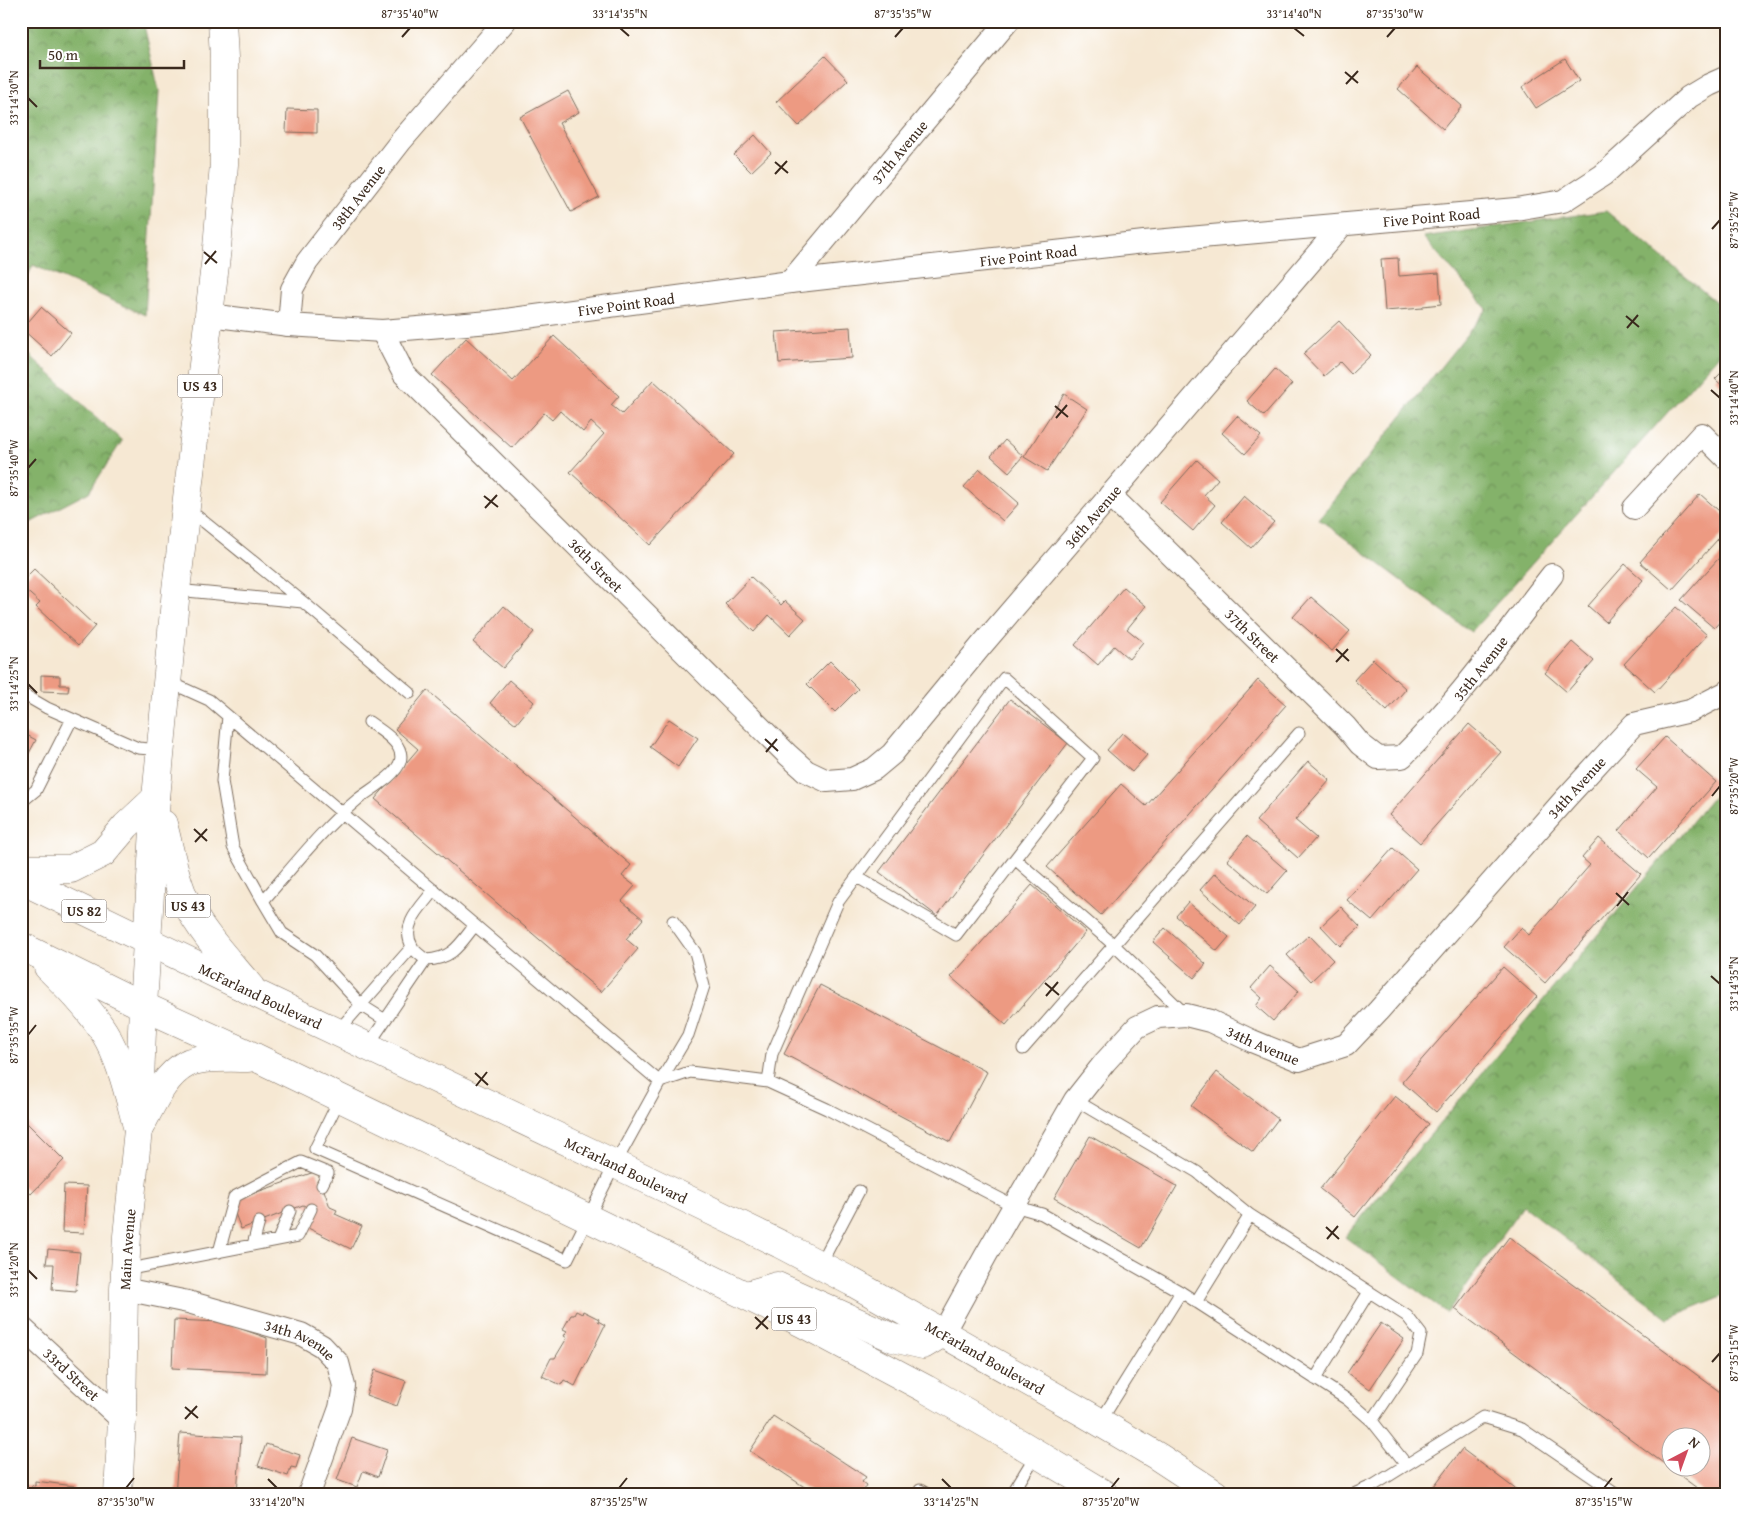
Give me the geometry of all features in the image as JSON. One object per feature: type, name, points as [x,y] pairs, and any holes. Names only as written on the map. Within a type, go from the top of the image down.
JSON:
[{"type":"main road","name":"US 43","points":[[222,21],[224,164],[209,315],[167,681],[156,798],[143,1006],[255,1057],[802,1323],[926,1389],[1037,1453],[1079,1486],[1104,1494]]},
{"type":"main road","name":"US 43","points":[[156,798],[176,874],[185,900],[201,929],[256,994]]},
{"type":"main road","points":[[21,869],[70,869],[103,853],[126,826],[156,798]]},
{"type":"main road","name":"McFarland Boulevard","points":[[21,880],[740,1224],[820,1265],[1100,1422],[1215,1494]]},
{"type":"main road","points":[[28,949],[143,1006]]},
{"type":"main road","points":[[28,949],[82,1002],[104,1032],[120,1068],[138,1130]]},
{"type":"main road","name":"Main Avenue","points":[[118,1494],[122,1420],[125,1279],[138,1130],[143,1006]]},
{"type":"main road","points":[[138,1130],[160,1090],[187,1063],[212,1058],[255,1057]]},
{"type":"main road","points":[[746,1296],[777,1286],[893,1338],[922,1345],[943,1333]]},
{"type":"street","name":"38th Avenue","points":[[289,326],[292,289],[307,262],[401,142],[505,21]]},
{"type":"street","name":"37th Avenue","points":[[790,282],[1008,21]]},
{"type":"street","name":"Five Point Road","points":[[289,326],[382,331],[490,322],[790,282],[1144,242],[1516,209],[1563,201],[1603,175],[1689,98],[1709,85],[1727,77]]},
{"type":"street","name":"36th Avenue","points":[[828,781],[852,779],[874,769],[892,754],[1110,495],[1342,225]]},
{"type":"street","points":[[209,315],[289,326]]},
{"type":"street","name":"36th Street","points":[[382,331],[404,374],[788,756],[806,771],[828,781]]},
{"type":"street","points":[[1634,508],[1702,434],[1727,459]]},
{"type":"street","name":"37th Street","points":[[1110,495],[1345,726],[1360,744],[1378,758],[1402,757]]},
{"type":"street","name":"35th Avenue","points":[[1402,757],[1450,704],[1552,575]]},
{"type":"street","name":"34th Avenue","points":[[943,1333],[1075,1100],[1137,1026],[1158,1017],[1186,1015],[1210,1021],[1299,1060],[1346,1045],[1634,724],[1690,711],[1727,692]]},
{"type":"street","name":"34th Avenue","points":[[125,1279],[188,1302],[301,1334],[322,1346],[338,1362],[344,1386],[340,1408],[309,1494]]},
{"type":"street","name":"33rd Street","points":[[21,1327],[122,1420]]},
{"type":"lane","points":[[186,507],[303,602],[410,693]]},
{"type":"lane","points":[[176,590],[303,602]]},
{"type":"lane","points":[[768,1082],[775,1046],[838,902],[1004,678],[1093,758],[956,935],[857,877]]},
{"type":"lane","points":[[167,681],[209,700],[660,1082]]},
{"type":"lane","points":[[21,693],[47,708],[138,748],[161,750]]},
{"type":"lane","points":[[228,716],[222,780],[233,847],[282,933],[315,955],[361,1005],[385,1020]]},
{"type":"lane","points":[[21,798],[25,800],[36,790],[72,719]]},
{"type":"lane","points":[[263,901],[342,812],[392,773],[400,762],[400,750],[394,740],[369,722]]},
{"type":"lane","points":[[1023,1049],[1299,734]]},
{"type":"lane","points":[[1015,860],[1114,945],[1186,1015]]},
{"type":"lane","points":[[434,890],[410,920],[409,936],[412,946],[426,960],[438,960],[452,953],[475,925]]},
{"type":"lane","points":[[315,1149],[567,1260],[615,1164],[660,1082],[688,1036],[704,986],[695,952],[673,921]]},
{"type":"lane","points":[[336,1032],[412,946]]},
{"type":"lane","points":[[366,1046],[426,960]]},
{"type":"lane","points":[[660,1082],[690,1072],[768,1082],[828,1109],[1014,1206],[1042,1214],[1181,1292],[1348,1400],[1372,1421],[1406,1464]]},
{"type":"lane","points":[[308,1170],[315,1149],[340,1098]]},
{"type":"lane","points":[[1075,1100],[1197,1172],[1250,1215],[1407,1316],[1421,1334],[1416,1354],[1372,1421]]},
{"type":"lane","points":[[219,1252],[234,1197],[273,1181],[302,1162],[308,1170],[328,1173],[322,1185]]},
{"type":"lane","points":[[820,1265],[859,1192]]},
{"type":"lane","points":[[125,1279],[219,1252],[298,1236],[310,1209]]},
{"type":"lane","points":[[278,1240],[290,1211]]},
{"type":"lane","points":[[1196,1302],[1250,1215]]},
{"type":"lane","points":[[253,1245],[259,1222]]},
{"type":"lane","points":[[1100,1422],[1181,1292]]},
{"type":"lane","points":[[1315,1379],[1369,1292]]},
{"type":"lane","points":[[1354,1494],[1374,1485],[1483,1417],[1522,1429],[1617,1494]]},
{"type":"lane","points":[[1012,1494],[1037,1453]]},
{"type":"green space","points":[[21,21],[143,21],[159,91],[145,315],[33,265],[21,291]]},
{"type":"green space","points":[[1606,211],[1727,311],[1727,346],[1471,632],[1319,519],[1487,309],[1423,237]]},
{"type":"green space","points":[[21,347],[122,441],[89,492],[26,525],[21,521]]},
{"type":"green space","points":[[1727,780],[1727,1294],[1668,1318],[1523,1206],[1447,1313],[1345,1237]]},
{"type":"building","points":[[825,56],[848,80],[799,126],[776,102]]},
{"type":"building","points":[[1565,59],[1579,81],[1536,108],[1522,87]]},
{"type":"building","points":[[1417,67],[1462,106],[1443,129],[1398,89]]},
{"type":"building","points":[[568,91],[579,112],[559,123],[599,197],[571,212],[520,117]]},
{"type":"building","points":[[287,109],[317,110],[317,133],[286,132]]},
{"type":"building","points":[[755,135],[771,153],[751,172],[734,155]]},
{"type":"building","points":[[1398,258],[1399,276],[1439,273],[1441,304],[1423,306],[1423,308],[1385,311],[1381,259]]},
{"type":"building","points":[[41,307],[71,333],[52,356],[22,329]]},
{"type":"building","points":[[1339,321],[1371,355],[1351,374],[1340,362],[1324,376],[1303,354]]},
{"type":"building","points":[[850,327],[852,358],[779,363],[776,332]]},
{"type":"building","points":[[554,336],[619,396],[611,405],[622,414],[653,380],[734,454],[650,545],[570,472],[604,434],[591,422],[583,432],[560,411],[552,420],[544,413],[512,448],[432,375],[466,338],[513,381]]},
{"type":"building","points":[[1727,367],[1727,390],[1715,379]]},
{"type":"building","points":[[1275,369],[1292,384],[1264,416],[1247,401]]},
{"type":"building","points":[[1064,394],[1087,409],[1047,471],[1024,457]]},
{"type":"building","points":[[1237,416],[1261,436],[1245,454],[1222,433]]},
{"type":"building","points":[[1005,440],[1023,456],[1009,472],[991,456]]},
{"type":"building","points":[[1197,460],[1218,479],[1204,495],[1215,505],[1193,531],[1160,502]]},
{"type":"building","points":[[980,469],[1019,503],[1003,521],[964,487]]},
{"type":"building","points":[[1700,494],[1727,518],[1727,529],[1672,590],[1640,562]]},
{"type":"building","points":[[1244,496],[1274,522],[1251,548],[1222,522]]},
{"type":"building","points":[[1727,549],[1727,614],[1714,628],[1681,600]]},
{"type":"building","points":[[1625,564],[1643,580],[1606,622],[1588,606]]},
{"type":"building","points":[[34,569],[95,626],[78,646],[36,607],[40,603],[21,586],[21,582]]},
{"type":"building","points":[[751,577],[781,605],[785,601],[805,619],[790,635],[769,615],[754,632],[725,604]]},
{"type":"building","points":[[1124,587],[1146,606],[1127,629],[1143,642],[1129,659],[1114,646],[1098,665],[1075,645]]},
{"type":"building","points":[[1311,597],[1350,631],[1332,651],[1293,617]]},
{"type":"building","points":[[504,606],[534,632],[503,668],[473,642]]},
{"type":"building","points":[[1676,607],[1707,635],[1655,692],[1624,664]]},
{"type":"building","points":[[1572,642],[1594,661],[1567,692],[1545,673]]},
{"type":"building","points":[[1373,659],[1406,689],[1387,711],[1354,680]]},
{"type":"building","points":[[830,661],[858,689],[835,712],[807,684]]},
{"type":"building","points":[[41,675],[60,676],[60,685],[69,685],[68,692],[41,691]]},
{"type":"building","points":[[509,680],[534,702],[516,724],[490,703]]},
{"type":"building","points":[[1258,680],[1286,705],[1101,915],[1047,867],[1121,784],[1146,806]]},
{"type":"building","points":[[427,690],[631,865],[622,876],[635,886],[622,901],[643,919],[626,939],[638,949],[601,992],[375,799],[418,749],[395,729]]},
{"type":"building","points":[[1010,699],[1068,743],[937,916],[879,872]]},
{"type":"building","points":[[669,719],[698,738],[678,767],[650,747]]},
{"type":"building","points":[[1469,724],[1501,752],[1420,843],[1389,815]]},
{"type":"building","points":[[21,732],[36,740],[21,768]]},
{"type":"building","points":[[1122,733],[1147,755],[1132,772],[1107,750]]},
{"type":"building","points":[[1665,737],[1716,782],[1649,858],[1619,831],[1657,787],[1636,769]]},
{"type":"building","points":[[1308,761],[1330,780],[1295,820],[1316,838],[1298,858],[1256,821]]},
{"type":"building","points":[[1247,836],[1287,871],[1267,894],[1227,860]]},
{"type":"building","points":[[1599,838],[1641,874],[1545,983],[1504,947],[1521,928],[1529,935],[1590,865],[1582,858]]},
{"type":"building","points":[[1393,848],[1417,869],[1372,921],[1347,900]]},
{"type":"building","points":[[1215,873],[1255,907],[1240,925],[1200,890]]},
{"type":"building","points":[[1032,885],[1086,932],[1006,1025],[951,977]]},
{"type":"building","points":[[1188,902],[1229,937],[1217,951],[1176,916]]},
{"type":"building","points":[[1341,907],[1360,927],[1340,946],[1321,926]]},
{"type":"building","points":[[1165,928],[1206,964],[1194,978],[1153,942]]},
{"type":"building","points":[[1309,935],[1333,960],[1311,981],[1287,955]]},
{"type":"building","points":[[1270,966],[1299,991],[1273,1021],[1256,1006],[1262,998],[1251,988]]},
{"type":"building","points":[[1503,967],[1537,997],[1436,1112],[1402,1082]]},
{"type":"building","points":[[820,985],[987,1072],[950,1142],[784,1054]]},
{"type":"building","points":[[1217,1072],[1278,1119],[1253,1152],[1191,1106]]},
{"type":"building","points":[[1395,1096],[1429,1124],[1355,1217],[1320,1189]]},
{"type":"building","points":[[21,1117],[64,1160],[31,1194],[21,1185]]},
{"type":"building","points":[[1090,1136],[1177,1186],[1141,1248],[1054,1198]]},
{"type":"building","points":[[317,1171],[330,1207],[337,1210],[335,1214],[362,1226],[351,1249],[308,1228],[315,1211],[303,1205],[241,1229],[234,1211],[240,1198]]},
{"type":"building","points":[[64,1185],[87,1186],[84,1233],[62,1232]]},
{"type":"building","points":[[1509,1237],[1727,1397],[1727,1494],[1705,1494],[1683,1478],[1710,1478],[1710,1428],[1660,1428],[1660,1461],[1455,1309]]},
{"type":"building","points":[[48,1249],[80,1252],[76,1291],[52,1289],[54,1264],[46,1264]]},
{"type":"building","points":[[576,1311],[582,1314],[583,1311],[599,1319],[598,1321],[605,1325],[575,1386],[564,1380],[561,1385],[542,1376],[551,1358],[555,1358],[567,1338],[564,1336],[567,1331],[563,1329],[571,1315],[574,1315]]},
{"type":"building","points":[[174,1320],[222,1322],[267,1338],[266,1373],[172,1368]]},
{"type":"building","points":[[1381,1323],[1404,1339],[1370,1389],[1347,1373]]},
{"type":"building","points":[[375,1370],[406,1381],[397,1406],[366,1395]]},
{"type":"building","points":[[773,1416],[866,1477],[862,1482],[866,1485],[861,1494],[815,1494],[750,1451]]},
{"type":"building","points":[[180,1433],[241,1437],[237,1494],[175,1494]]},
{"type":"building","points":[[352,1438],[387,1450],[378,1477],[363,1471],[357,1487],[337,1480]]},
{"type":"building","points":[[266,1444],[300,1455],[296,1468],[291,1467],[288,1476],[258,1466]]},
{"type":"building","points":[[1462,1449],[1522,1494],[1428,1494]]},
{"type":"building","points":[[35,1481],[74,1486],[73,1494],[23,1494],[24,1485],[35,1486]]}]
